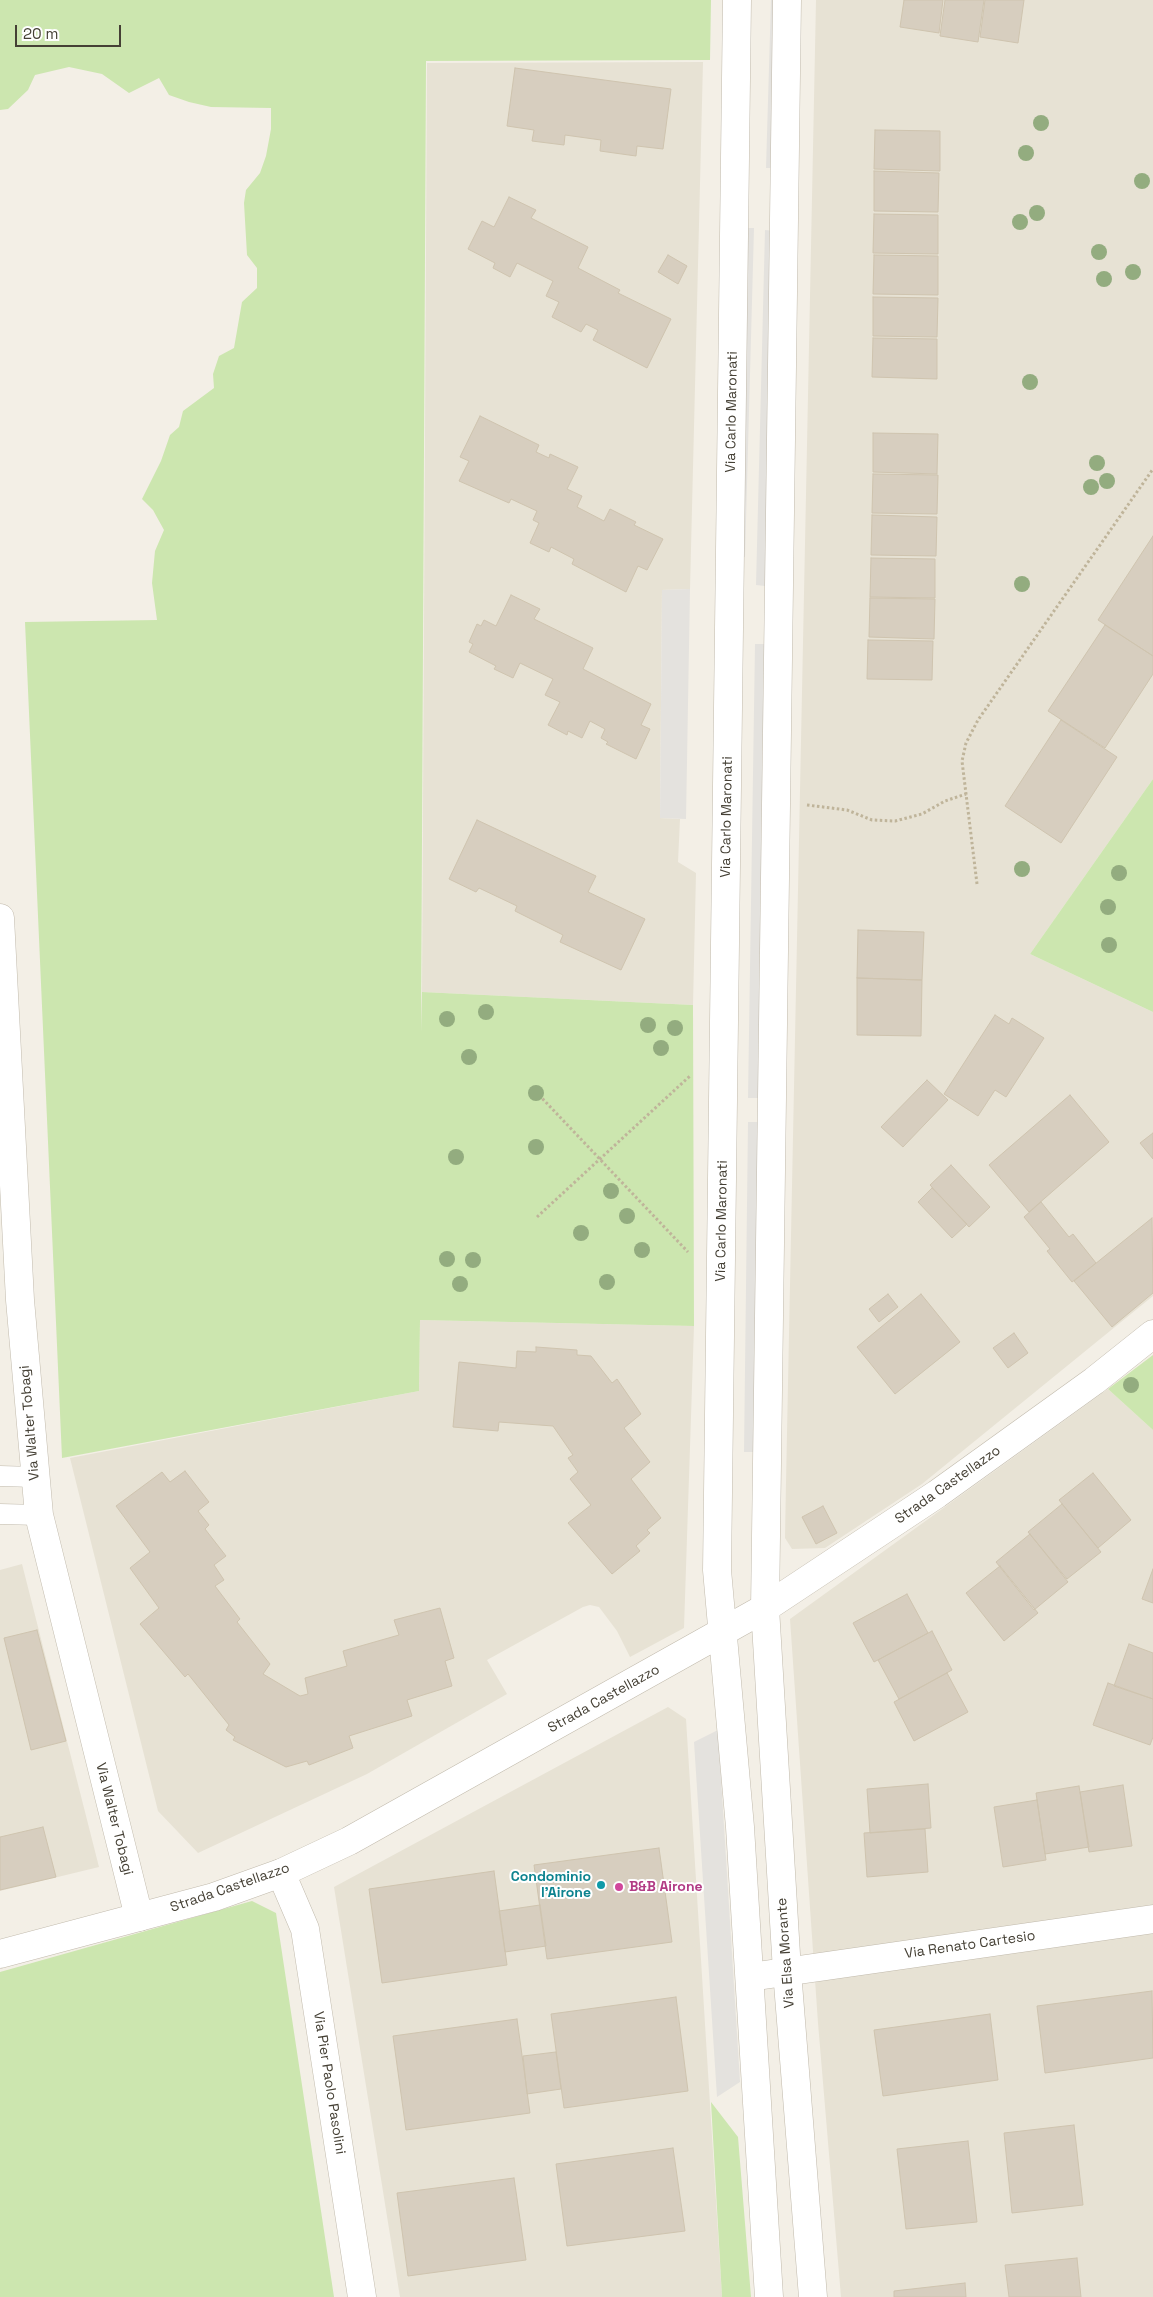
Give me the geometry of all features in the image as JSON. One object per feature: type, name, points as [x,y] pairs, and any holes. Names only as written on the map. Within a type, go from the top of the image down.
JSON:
[{"type":"street","name":"Via Carlo Maronati","points":[[724,1633],[717,1570],[737,0]]},
{"type":"street","points":[[766,1608],[787,0]]},
{"type":"street","name":"Via Walter Tobagi","points":[[0,918],[10,1299],[39,1515],[139,1917]]},
{"type":"street","name":"Strada Castellazzo","points":[[0,1954],[214,1897],[281,1873],[349,1841],[766,1608],[937,1494],[1094,1381],[1153,1334]]},
{"type":"street","name":"Via Elsa Morante","points":[[766,1608],[787,1971],[813,2297]]},
{"type":"street","points":[[724,1633],[740,1827],[769,2297]]},
{"type":"street","name":"Via Pier Paolo Pasolini","points":[[281,1873],[305,1929],[362,2297]]},
{"type":"street","name":"Via Renato Cartesio","points":[[750,1977],[1153,1919]]},
{"type":"lane","points":[[0,1476],[34,1477]]},
{"type":"lane","points":[[0,1514],[39,1515]]},
{"type":"path","points":[[977,884],[962,761],[966,743],[978,720],[1153,469]]},
{"type":"path","points":[[816,805],[847,810],[872,820],[896,821],[922,814],[945,801],[966,794]]},
{"type":"path","points":[[537,1217],[724,1046]]},
{"type":"path","points":[[539,1095],[721,1287]]},
{"type":"shaded area","points":[[771,0],[781,0],[776,168],[766,168]]},
{"type":"shaded area","points":[[816,0],[1153,0],[1153,779],[1030,954],[1153,1012],[1153,1296],[922,1484],[825,1548],[792,1549],[785,1538]]},
{"type":"shaded area","points":[[703,62],[690,589],[662,590],[660,818],[680,819],[678,862],[696,873],[693,1005],[422,992],[427,63]]},
{"type":"shaded area","points":[[745,228],[754,228],[745,557],[736,556]]},
{"type":"shaded area","points":[[765,230],[775,231],[765,586],[756,585]]},
{"type":"shaded area","points":[[690,589],[686,819],[660,818],[662,590]]},
{"type":"shaded area","points":[[755,644],[764,644],[758,1098],[748,1098]]},
{"type":"shaded area","points":[[748,1122],[758,1122],[754,1452],[744,1452]]},
{"type":"shaded area","points":[[420,1320],[694,1326],[684,1628],[630,1657],[617,1631],[599,1607],[590,1605],[583,1607],[487,1660],[507,1694],[367,1774],[198,1853],[158,1811],[70,1458],[419,1391]]},
{"type":"shaded area","points":[[1108,1389],[1153,1430],[1153,2297],[841,2297],[818,2023],[790,1619]]},
{"type":"shaded area","points":[[22,1564],[99,1867],[0,1891],[0,1570]]},
{"type":"shaded area","points":[[668,1707],[686,1719],[722,2297],[400,2297],[334,1887]]},
{"type":"shaded area","points":[[718,1730],[740,2082],[717,2097],[694,1742]]},
{"type":"green space","points":[[0,0],[711,0],[710,60],[426,61],[421,1032],[422,992],[693,1005],[694,1326],[420,1320],[419,1391],[62,1458],[25,622],[157,620],[152,583],[155,551],[164,530],[153,510],[142,499],[161,461],[170,435],[179,427],[183,411],[214,388],[213,374],[219,356],[234,348],[242,302],[257,288],[257,268],[247,255],[244,203],[246,190],[260,173],[266,156],[271,129],[271,108],[211,107],[189,102],[169,95],[159,78],[129,93],[102,74],[69,67],[35,75],[28,90],[8,109],[0,110]]},
{"type":"green space","points":[[1153,779],[1153,1012],[1030,954]]},
{"type":"green space","points":[[1153,1355],[1153,1430],[1108,1389]]},
{"type":"green space","points":[[252,1901],[276,1913],[334,2297],[0,2297],[0,1972]]},
{"type":"green space","points":[[711,2102],[738,2137],[751,2297],[722,2297]]},
{"type":"building","points":[[904,0],[943,0],[939,33],[900,27]]},
{"type":"building","points":[[945,0],[984,0],[978,42],[940,36]]},
{"type":"building","points":[[985,0],[1024,0],[1018,43],[980,37]]},
{"type":"building","points":[[515,68],[671,89],[663,149],[637,146],[636,156],[600,151],[601,140],[565,135],[564,145],[532,141],[534,130],[507,126]]},
{"type":"building","points":[[875,130],[940,131],[940,171],[874,169]]},
{"type":"building","points":[[874,171],[939,173],[938,212],[874,211]]},
{"type":"building","points":[[509,197],[536,210],[531,218],[588,247],[578,268],[620,290],[618,293],[671,319],[647,368],[593,340],[598,330],[586,324],[581,332],[552,317],[559,302],[546,296],[553,281],[517,263],[510,277],[493,268],[495,263],[468,249],[482,221],[494,227]]},
{"type":"building","points":[[874,214],[938,215],[938,254],[873,253]]},
{"type":"building","points":[[668,255],[687,266],[678,284],[658,272]]},
{"type":"building","points":[[874,255],[938,256],[938,295],[873,294]]},
{"type":"building","points":[[873,297],[938,298],[937,337],[873,336]]},
{"type":"building","points":[[873,338],[937,339],[937,379],[872,377]]},
{"type":"building","points":[[480,416],[539,445],[536,452],[549,458],[550,454],[578,467],[567,489],[582,496],[577,507],[604,521],[610,509],[636,522],[634,525],[663,539],[647,570],[638,566],[626,592],[572,564],[574,559],[551,547],[549,552],[530,543],[539,523],[533,520],[537,511],[511,499],[509,503],[459,481],[469,461],[460,457]]},
{"type":"building","points":[[873,433],[938,434],[937,474],[873,472]]},
{"type":"building","points":[[873,474],[938,475],[937,514],[872,513]]},
{"type":"building","points":[[872,515],[937,517],[936,556],[871,555]]},
{"type":"building","points":[[1153,536],[1153,656],[1098,620]]},
{"type":"building","points":[[871,558],[935,559],[935,598],[870,597]]},
{"type":"building","points":[[511,595],[540,609],[534,619],[593,648],[583,669],[651,704],[641,725],[650,729],[636,759],[606,744],[608,742],[601,738],[605,729],[590,721],[582,738],[568,731],[567,735],[548,725],[560,702],[545,695],[553,679],[520,663],[513,678],[494,669],[496,666],[469,652],[473,644],[469,642],[477,624],[481,626],[484,620],[496,626]]},
{"type":"building","points":[[870,598],[935,599],[934,639],[869,637]]},
{"type":"building","points":[[1105,625],[1153,656],[1153,674],[1105,748],[1048,711]]},
{"type":"building","points":[[868,640],[933,641],[932,680],[867,679]]},
{"type":"building","points":[[1061,720],[1117,757],[1061,843],[1005,806]]},
{"type":"building","points":[[477,820],[596,876],[588,892],[645,919],[621,970],[560,942],[563,935],[515,911],[517,906],[479,888],[476,892],[449,879]]},
{"type":"building","points":[[858,930],[924,932],[922,980],[857,978]]},
{"type":"building","points":[[857,978],[922,980],[921,1036],[857,1035]]},
{"type":"building","points":[[995,1015],[1009,1024],[1012,1018],[1044,1038],[1006,1097],[995,1090],[978,1116],[944,1094]]},
{"type":"building","points":[[927,1080],[948,1100],[903,1147],[881,1127]]},
{"type":"building","points":[[1070,1095],[1109,1142],[1029,1212],[989,1165]]},
{"type":"building","points":[[1153,1133],[1153,1159],[1140,1143]]},
{"type":"building","points":[[951,1165],[990,1207],[969,1227],[930,1185]]},
{"type":"building","points":[[932,1188],[967,1224],[952,1238],[918,1202]]},
{"type":"building","points":[[1041,1202],[1069,1237],[1073,1234],[1096,1263],[1072,1282],[1047,1251],[1050,1249],[1024,1217]]},
{"type":"building","points":[[1152,1218],[1153,1293],[1112,1327],[1074,1281]]},
{"type":"building","points":[[888,1294],[898,1307],[879,1322],[869,1309]]},
{"type":"building","points":[[921,1294],[960,1342],[895,1394],[857,1347]]},
{"type":"building","points":[[1014,1333],[1028,1353],[1008,1368],[993,1348]]},
{"type":"building","points":[[536,1347],[577,1350],[577,1355],[591,1356],[612,1383],[617,1379],[641,1414],[624,1428],[650,1462],[631,1479],[661,1518],[647,1530],[650,1533],[636,1546],[640,1551],[612,1574],[568,1523],[591,1505],[570,1479],[578,1472],[568,1458],[573,1455],[553,1426],[499,1422],[498,1431],[453,1427],[459,1362],[516,1368],[517,1351],[536,1352]]},
{"type":"building","points":[[185,1471],[209,1502],[198,1511],[209,1525],[205,1529],[226,1556],[214,1565],[224,1580],[215,1586],[240,1619],[237,1622],[270,1664],[263,1674],[300,1696],[308,1694],[305,1678],[347,1666],[343,1651],[399,1635],[394,1620],[440,1608],[454,1658],[445,1661],[452,1686],[407,1700],[412,1716],[349,1736],[353,1748],[309,1765],[307,1761],[286,1767],[233,1740],[235,1737],[226,1730],[229,1725],[188,1674],[185,1677],[140,1624],[159,1608],[130,1568],[150,1552],[116,1506],[162,1472],[170,1482]]},
{"type":"building","points":[[1093,1473],[1131,1520],[1098,1548],[1059,1500]]},
{"type":"building","points":[[1062,1504],[1101,1552],[1067,1579],[1028,1532]]},
{"type":"building","points":[[823,1506],[837,1533],[816,1544],[802,1517]]},
{"type":"building","points":[[1030,1534],[1068,1582],[1034,1610],[996,1562]]},
{"type":"building","points":[[1000,1566],[1038,1613],[1004,1641],[966,1593]]},
{"type":"building","points":[[1153,1569],[1153,1603],[1142,1599]]},
{"type":"building","points":[[907,1594],[928,1633],[874,1662],[853,1623]]},
{"type":"building","points":[[37,1630],[66,1741],[31,1750],[4,1638]]},
{"type":"building","points":[[932,1631],[952,1670],[899,1699],[878,1660]]},
{"type":"building","points":[[1129,1644],[1153,1653],[1153,1699],[1114,1686]]},
{"type":"building","points":[[947,1673],[968,1712],[914,1741],[894,1702]]},
{"type":"building","points":[[1108,1683],[1153,1699],[1153,1737],[1150,1745],[1093,1725]]},
{"type":"building","points":[[928,1784],[931,1828],[870,1833],[867,1789]]},
{"type":"building","points":[[1123,1785],[1132,1846],[1089,1852],[1080,1792]]},
{"type":"building","points":[[1079,1786],[1089,1847],[1045,1854],[1036,1793]]},
{"type":"building","points":[[1037,1800],[1046,1860],[1003,1867],[994,1807]]},
{"type":"building","points":[[43,1827],[56,1877],[0,1890],[0,1837]]},
{"type":"building","points":[[925,1829],[928,1872],[867,1877],[864,1833]]},
{"type":"building","name":"Condominio l'Airone","points":[[659,1848],[672,1942],[547,1959],[534,1865]]},
{"type":"building","points":[[494,1871],[507,1965],[382,1983],[369,1889]]},
{"type":"building","points":[[540,1905],[546,1946],[505,1952],[499,1911]]},
{"type":"building","points":[[1152,1991],[1153,2058],[1045,2073],[1037,2006]]},
{"type":"building","points":[[676,1997],[688,2091],[564,2108],[551,2014]]},
{"type":"building","points":[[990,2014],[998,2080],[883,2096],[874,2030]]},
{"type":"building","points":[[517,2019],[530,2113],[406,2130],[393,2036]]},
{"type":"building","points":[[556,2052],[561,2089],[527,2094],[523,2056]]},
{"type":"building","points":[[1074,2125],[1083,2205],[1012,2213],[1004,2133]]},
{"type":"building","points":[[968,2141],[977,2222],[906,2229],[897,2149]]},
{"type":"building","points":[[673,2148],[685,2231],[567,2246],[556,2164]]},
{"type":"building","points":[[514,2178],[526,2260],[408,2276],[397,2193]]},
{"type":"building","points":[[1077,2258],[1081,2297],[1009,2297],[1005,2265]]},
{"type":"building","points":[[965,2283],[966,2297],[894,2297],[894,2291]]},
{"type":"place","name":"Condominio l'Airone","points":[[601,1885]]},
{"type":"place","name":"B&B Airone","points":[[619,1887]]}]
